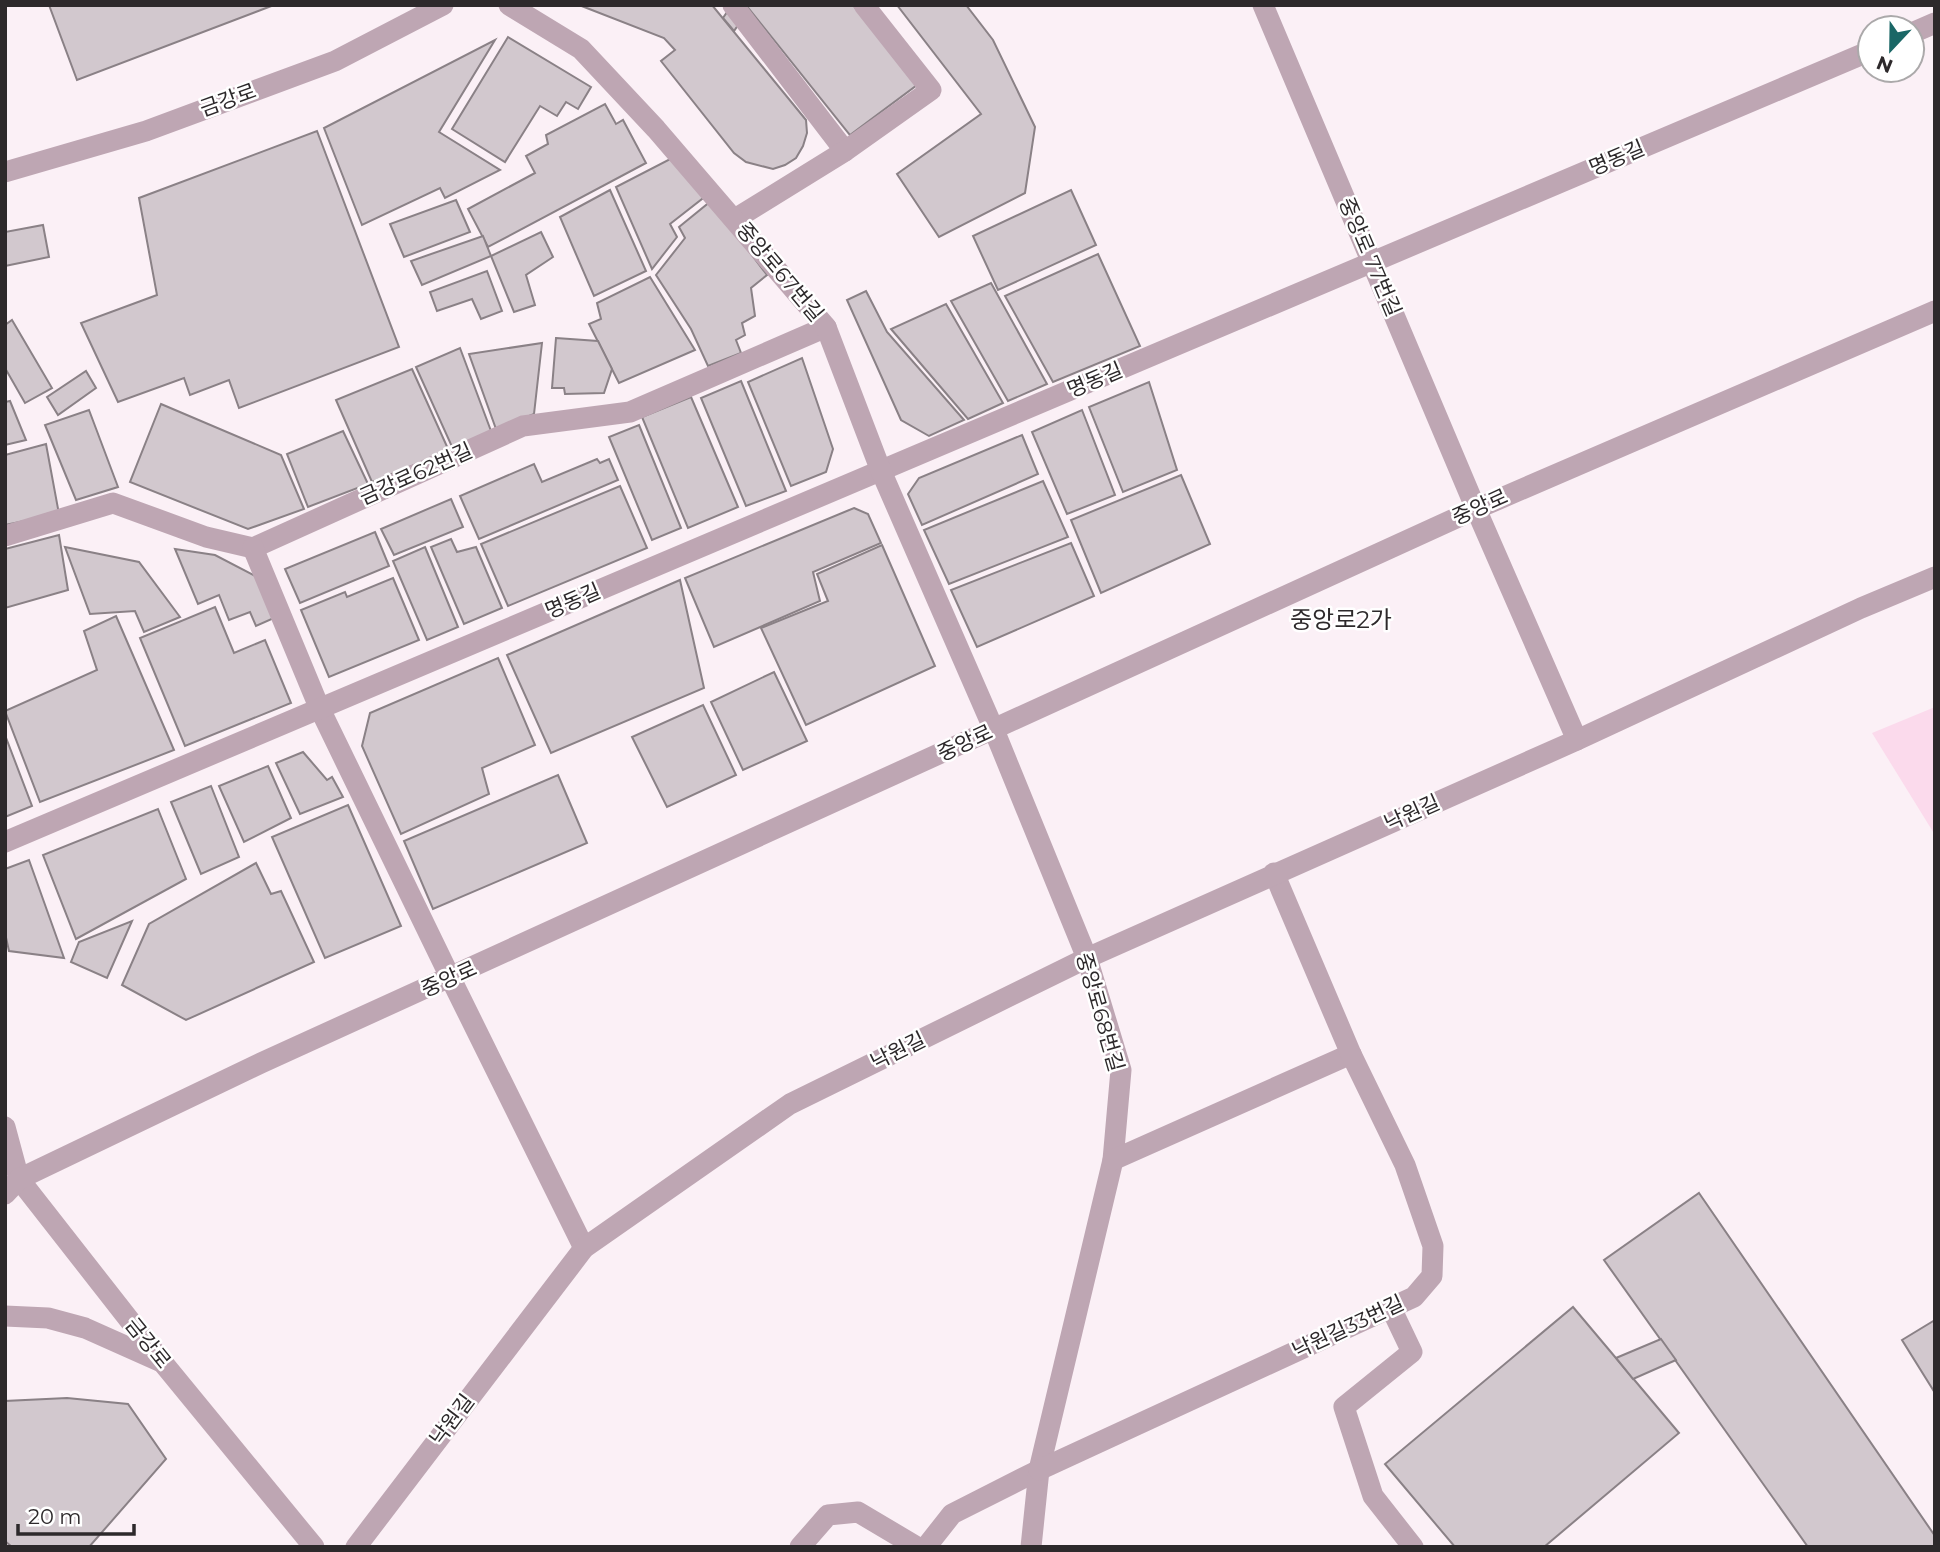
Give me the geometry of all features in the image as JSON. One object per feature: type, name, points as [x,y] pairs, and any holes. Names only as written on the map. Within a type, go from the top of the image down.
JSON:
[{"type":"street","name":"금강로","points":[[5,172],[146,131],[335,61],[443,5]]},
{"type":"street","name":"중앙로67번길","points":[[509,5],[581,49],[736,219],[826,327],[881,471],[994,730]]},
{"type":"street","points":[[733,5],[845,152]]},
{"type":"street","points":[[736,219],[845,152],[931,90],[864,5]]},
{"type":"street","name":"중앙로 77번길","points":[[1263,5],[1476,509]]},
{"type":"street","name":"명동길","points":[[5,842],[1856,57]]},
{"type":"street","name":"중앙로","points":[[10,1182],[261,1063],[1476,509],[1935,311]]},
{"type":"street","name":"금강로62번길","points":[[253,548],[523,426],[630,412],[826,327]]},
{"type":"street","points":[[5,536],[113,503],[206,537],[253,548],[319,707],[584,1248]]},
{"type":"street","points":[[1476,509],[1577,740]]},
{"type":"street","name":"낙원길","points":[[356,1547],[584,1248],[790,1104],[1087,958],[1577,740],[1849,613],[1935,577]]},
{"type":"street","name":"중앙로68번길","points":[[994,730],[1087,958],[1121,1070],[1113,1160],[1040,1470],[1031,1547]]},
{"type":"street","name":"낙원길33번길","points":[[1040,1470],[1414,1297],[1432,1276],[1433,1246],[1405,1165],[1351,1054],[1275,873]]},
{"type":"street","points":[[1113,1160],[1351,1054]]},
{"type":"street","name":"금강로","points":[[5,1127],[10,1182],[314,1547]]},
{"type":"street","points":[[1391,1308],[1412,1352],[1344,1407],[1373,1496],[1413,1547]]},
{"type":"street","points":[[5,1316],[48,1318],[85,1328],[163,1363]]},
{"type":"street","points":[[926,1547],[952,1514],[1040,1470]]},
{"type":"street","points":[[800,1547],[828,1515],[858,1512],[917,1547]]},
{"type":"shaded area","points":[[1935,707],[1935,835],[1872,733]]},
{"type":"building","points":[[49,5],[274,5],[77,80]]},
{"type":"building","points":[[579,5],[712,5],[806,120],[807,133],[796,158],[773,169],[746,162],[734,153],[661,61],[675,50],[664,38]]},
{"type":"building","points":[[732,5],[749,9],[734,31],[723,18]]},
{"type":"building","points":[[746,5],[853,5],[917,85],[850,135]]},
{"type":"building","points":[[897,5],[966,5],[993,40],[1035,127],[1025,193],[939,237],[897,174],[981,114]]},
{"type":"building","points":[[508,37],[591,87],[578,109],[566,102],[557,116],[540,106],[505,162],[452,129]]},
{"type":"building","points":[[495,40],[439,132],[500,170],[445,198],[440,188],[362,225],[324,128]]},
{"type":"building","points":[[605,104],[616,124],[623,120],[646,163],[488,247],[468,209],[535,173],[526,156],[548,144],[546,135]]},
{"type":"building","points":[[317,131],[399,347],[239,408],[229,380],[190,395],[184,378],[118,402],[81,323],[157,295],[139,198]]},
{"type":"building","points":[[676,156],[707,195],[670,224],[677,237],[652,269],[616,187]]},
{"type":"building","points":[[610,190],[646,271],[594,296],[560,217]]},
{"type":"building","points":[[1071,190],[1096,245],[998,290],[973,236]]},
{"type":"building","points":[[456,200],[470,232],[404,257],[390,224]]},
{"type":"building","points":[[711,201],[767,275],[751,288],[755,316],[742,323],[745,335],[736,340],[741,353],[708,366],[691,329],[656,275],[685,238],[679,227]]},
{"type":"building","points":[[43,225],[49,257],[5,266],[5,232]]},
{"type":"building","points":[[541,232],[553,257],[526,275],[535,305],[514,312],[491,256]]},
{"type":"building","points":[[483,236],[491,256],[422,285],[411,261]]},
{"type":"building","points":[[1098,254],[1140,346],[1053,382],[1005,296]]},
{"type":"building","points":[[487,271],[502,311],[481,319],[472,299],[437,311],[430,292]]},
{"type":"building","points":[[650,277],[695,350],[619,383],[589,324],[601,319],[597,303]]},
{"type":"building","points":[[991,283],[1047,384],[1008,401],[951,301]]},
{"type":"building","points":[[866,291],[887,332],[964,420],[929,436],[901,420],[847,300]]},
{"type":"building","points":[[946,304],[1003,403],[968,419],[891,329]]},
{"type":"building","points":[[12,320],[52,388],[25,403],[5,368],[5,325]]},
{"type":"building","points":[[556,338],[598,341],[612,369],[604,393],[565,394],[564,388],[552,388]]},
{"type":"building","points":[[542,343],[534,414],[496,429],[469,354]]},
{"type":"building","points":[[460,348],[491,431],[453,449],[416,367]]},
{"type":"building","points":[[802,358],[833,449],[826,472],[791,486],[748,382]]},
{"type":"building","points":[[412,369],[449,451],[372,482],[336,400]]},
{"type":"building","points":[[86,371],[96,388],[58,415],[47,397]]},
{"type":"building","points":[[741,381],[786,491],[746,506],[701,398]]},
{"type":"building","points":[[1149,382],[1177,470],[1123,492],[1089,407]]},
{"type":"building","points":[[691,397],[738,507],[688,528],[642,417]]},
{"type":"building","points":[[10,401],[26,440],[5,445],[5,402]]},
{"type":"building","points":[[161,404],[281,455],[304,509],[248,529],[130,482]]},
{"type":"building","points":[[89,410],[118,487],[76,500],[45,425]]},
{"type":"building","points":[[1082,410],[1115,495],[1067,514],[1032,432]]},
{"type":"building","points":[[639,425],[681,528],[652,540],[609,437]]},
{"type":"building","points":[[343,431],[368,484],[308,507],[287,454]]},
{"type":"building","points":[[1022,435],[1038,474],[922,525],[908,494],[919,478]]},
{"type":"building","points":[[46,444],[59,514],[5,525],[5,455]]},
{"type":"building","points":[[597,459],[600,463],[609,459],[618,480],[479,539],[460,496],[534,464],[542,482]]},
{"type":"building","points":[[1181,475],[1210,544],[1101,593],[1071,520]]},
{"type":"building","points":[[1043,481],[1068,537],[949,584],[924,530]]},
{"type":"building","points":[[620,486],[647,548],[508,606],[481,544]]},
{"type":"building","points":[[451,499],[463,527],[394,555],[381,529]]},
{"type":"building","points":[[854,508],[868,514],[881,543],[813,572],[820,601],[714,647],[685,578]]},
{"type":"building","points":[[375,532],[389,566],[300,603],[285,569]]},
{"type":"building","points":[[59,535],[68,590],[5,608],[5,549]]},
{"type":"building","points":[[451,539],[457,552],[476,547],[502,608],[464,624],[431,547]]},
{"type":"building","points":[[1071,543],[1094,596],[977,647],[951,590]]},
{"type":"building","points":[[882,545],[935,666],[806,725],[761,628],[828,601],[817,574]]},
{"type":"building","points":[[65,547],[139,562],[180,617],[144,632],[135,611],[90,614]]},
{"type":"building","points":[[425,547],[458,627],[427,640],[393,561]]},
{"type":"building","points":[[175,549],[215,555],[257,577],[274,618],[256,626],[250,612],[229,620],[219,595],[198,604]]},
{"type":"building","points":[[393,578],[419,640],[329,677],[301,610],[345,592],[347,597]]},
{"type":"building","points":[[680,580],[704,688],[551,753],[507,655]]},
{"type":"building","points":[[215,607],[234,653],[265,640],[291,703],[185,746],[140,638]]},
{"type":"building","points":[[116,616],[174,750],[40,802],[5,711],[97,670],[84,631]]},
{"type":"building","points":[[498,658],[535,745],[482,768],[489,794],[401,834],[362,746],[370,713]]},
{"type":"building","points":[[774,672],[807,741],[743,770],[711,702]]},
{"type":"building","points":[[703,705],[736,775],[667,807],[632,737]]},
{"type":"building","points":[[5,735],[32,806],[5,817]]},
{"type":"building","points":[[303,752],[327,780],[332,777],[343,797],[300,814],[276,763]]},
{"type":"building","points":[[268,766],[291,818],[244,842],[219,786]]},
{"type":"building","points":[[558,775],[587,843],[433,909],[404,841]]},
{"type":"building","points":[[211,786],[239,857],[201,874],[171,802]]},
{"type":"building","points":[[348,805],[401,926],[325,958],[272,837]]},
{"type":"building","points":[[158,809],[186,879],[76,939],[43,855]]},
{"type":"building","points":[[29,860],[64,958],[9,951],[5,933],[5,869]]},
{"type":"building","points":[[256,863],[271,894],[281,891],[314,962],[186,1020],[122,985],[149,924]]},
{"type":"building","points":[[132,921],[107,978],[71,962],[79,942]]},
{"type":"building","points":[[1699,1193],[1935,1536],[1935,1547],[1808,1547],[1604,1260]]},
{"type":"building","points":[[1573,1307],[1679,1433],[1544,1547],[1455,1547],[1385,1464]]},
{"type":"building","points":[[1935,1320],[1935,1393],[1902,1340]]},
{"type":"building","points":[[1661,1339],[1676,1360],[1633,1379],[1616,1358]]},
{"type":"building","points":[[67,1398],[128,1404],[166,1459],[89,1547],[12,1547],[5,1541],[5,1401]]},
{"type":"district","name":"중앙로2가","points":[[1341,620]]}]
